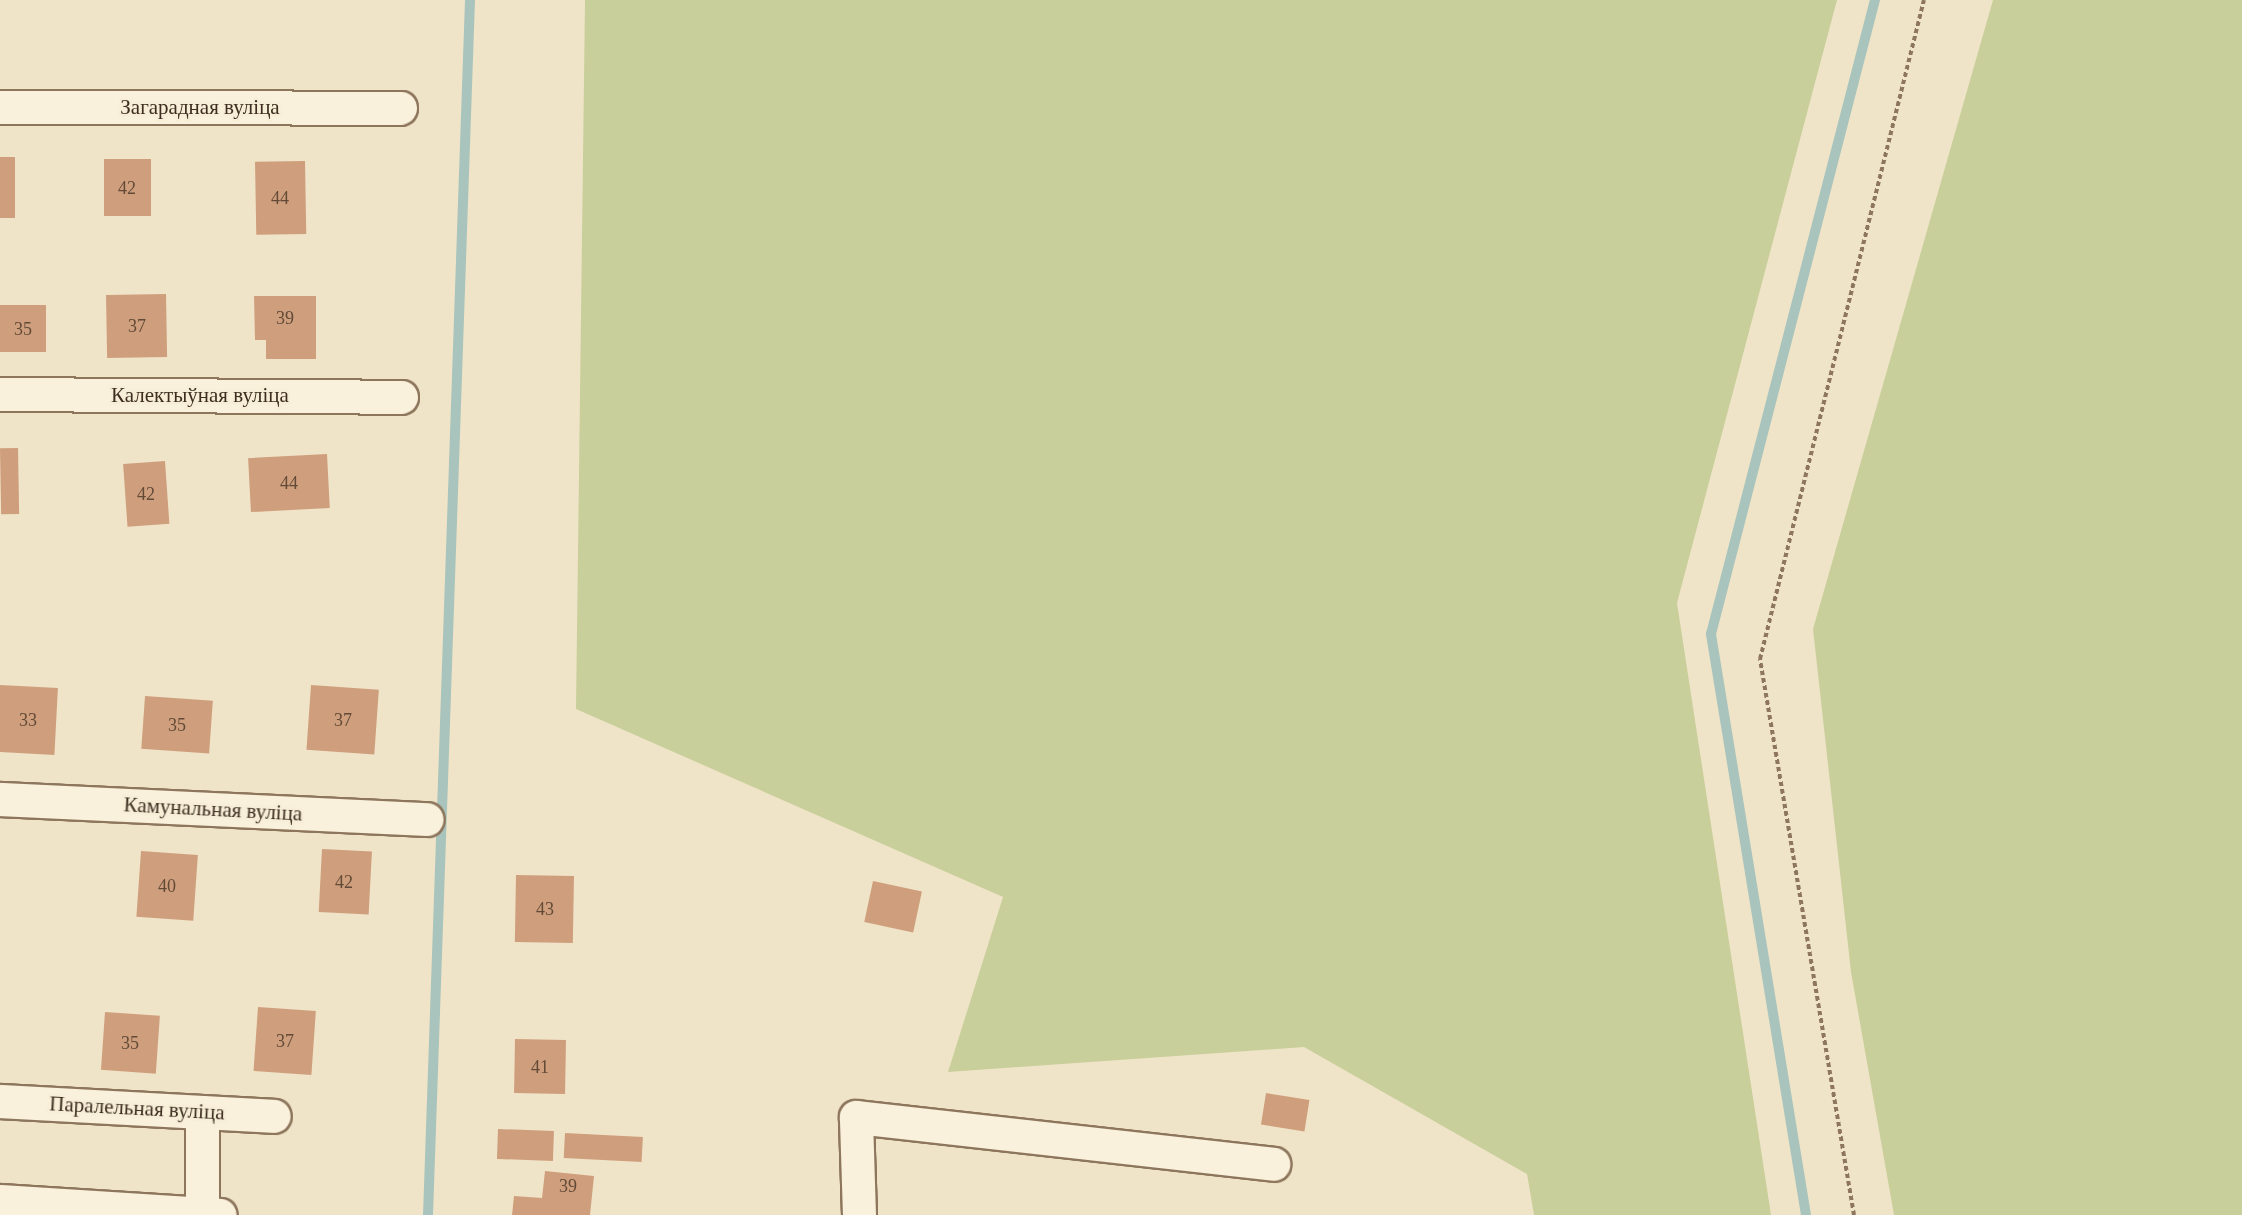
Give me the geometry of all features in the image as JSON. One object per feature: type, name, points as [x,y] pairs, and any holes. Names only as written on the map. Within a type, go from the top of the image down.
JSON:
[{"type":"street","name":"Загарадная вуліца","points":[[0,107],[400,108]]},
{"type":"street","name":"Калектыўная вуліца","points":[[0,394],[401,397]]},
{"type":"street","name":"Камунальная вуліца","points":[[0,799],[427,819]]},
{"type":"street","name":"Паралельная вуліца","points":[[0,1101],[274,1116]]},
{"type":"street","points":[[0,1201],[211,1214],[202,1112]]},
{"type":"street","points":[[859,1215],[856,1117],[1273,1164]]},
{"type":"path","points":[[1854,1215],[1760,659],[1924,0]]},
{"type":"green space","points":[[585,0],[1837,0],[1677,603],[1771,1215],[1534,1215],[1527,1174],[1304,1047],[948,1072],[1003,897],[576,709]]},
{"type":"green space","points":[[1993,0],[2242,0],[2242,1215],[1894,1215],[1851,972],[1813,629]]},
{"type":"building","points":[[0,157],[15,157],[15,218],[0,218]]},
{"type":"building","points":[[104,159],[151,159],[151,216],[104,216]]},
{"type":"building","points":[[305,161],[306,234],[256,235],[255,162]]},
{"type":"building","points":[[166,294],[167,357],[107,358],[106,295]]},
{"type":"building","points":[[254,296],[316,296],[316,359],[266,359],[266,340],[255,340]]},
{"type":"building","points":[[0,305],[46,305],[46,352],[0,352]]},
{"type":"building","points":[[0,448],[18,448],[19,514],[1,514]]},
{"type":"building","points":[[327,454],[330,508],[251,512],[248,458]]},
{"type":"building","points":[[165,461],[169,524],[127,527],[123,464]]},
{"type":"building","points":[[0,685],[58,688],[54,755],[0,752]]},
{"type":"building","points":[[311,685],[379,690],[374,755],[306,750]]},
{"type":"building","points":[[145,696],[213,701],[209,754],[141,749]]},
{"type":"building","points":[[322,849],[372,852],[369,915],[319,912]]},
{"type":"building","points":[[141,851],[198,855],[193,921],[136,917]]},
{"type":"building","points":[[516,875],[574,876],[573,943],[515,942]]},
{"type":"building","points":[[873,881],[922,891],[913,932],[864,922]]},
{"type":"building","points":[[258,1007],[316,1011],[311,1075],[254,1071]]},
{"type":"building","points":[[105,1012],[160,1016],[156,1074],[101,1070]]},
{"type":"building","points":[[515,1039],[566,1040],[565,1094],[514,1093]]},
{"type":"building","points":[[1266,1093],[1309,1100],[1304,1131],[1261,1125]]},
{"type":"building","points":[[498,1129],[554,1131],[553,1161],[497,1159]]},
{"type":"building","points":[[565,1133],[643,1137],[642,1162],[564,1158]]},
{"type":"building","points":[[545,1171],[594,1176],[590,1215],[512,1215],[514,1196],[542,1198]]},
{"type":"waterway","points":[[428,1215],[470,0]]},
{"type":"waterway","points":[[1806,1215],[1711,634],[1875,0]]}]
